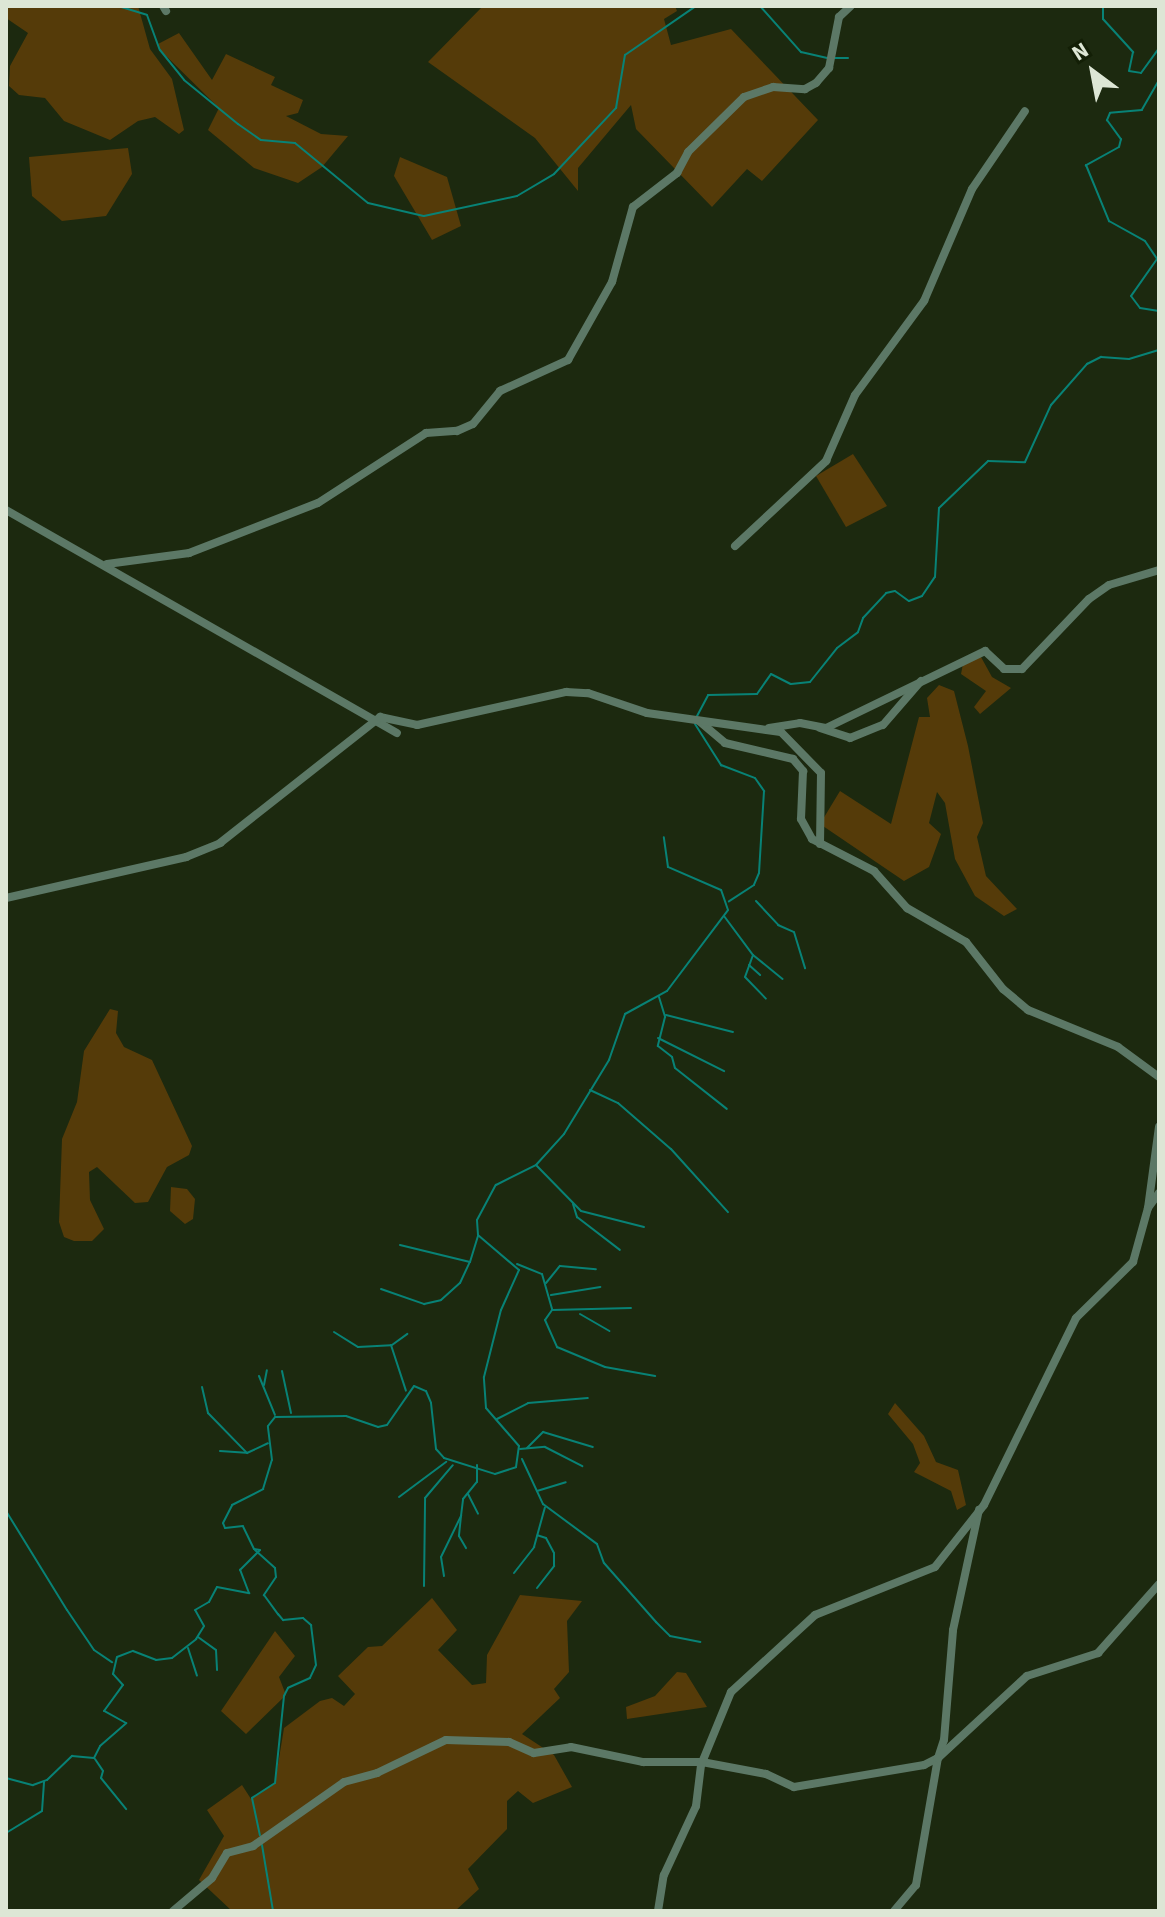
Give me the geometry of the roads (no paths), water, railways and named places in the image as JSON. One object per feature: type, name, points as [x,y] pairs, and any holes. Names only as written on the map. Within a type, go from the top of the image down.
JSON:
[{"type":"street","points":[[107,564],[189,553],[318,503],[426,433],[457,431],[473,424],[500,391],[568,360],[612,282],[633,207],[677,173],[688,152],[744,97],[773,87],[805,89],[816,83],[829,68],[839,17],[851,6]]},
{"type":"street","points":[[735,546],[826,461],[855,395],[924,301],[972,189],[1025,111]]},
{"type":"street","points":[[6,510],[107,564],[371,721],[397,733]]},
{"type":"street","points":[[819,728],[839,723],[985,651],[1004,669],[1022,669],[1089,599],[1109,585],[1159,570]]},
{"type":"street","points":[[763,729],[800,723],[850,738],[883,725],[921,680]]},
{"type":"street","points":[[6,898],[186,857],[220,843],[371,721],[380,717],[417,725],[566,692],[699,721],[763,729],[794,741],[821,773],[820,844]]},
{"type":"street","points":[[699,721],[725,743],[786,756],[799,764],[806,781],[801,819],[805,831],[820,844],[874,871],[907,908],[966,942],[1003,989],[1028,1010],[1118,1047],[1159,1077]]},
{"type":"street","points":[[658,1911],[664,1875],[696,1806],[702,1762],[721,1711],[751,1671],[815,1615],[935,1567],[979,1510],[1076,1318],[1133,1262],[1148,1208],[1159,1127]]},
{"type":"street","points":[[1148,1208],[1159,1193]]},
{"type":"street","points":[[894,1911],[916,1885],[938,1758],[950,1710],[953,1630],[979,1510]]},
{"type":"street","points":[[173,1911],[212,1878],[227,1853],[253,1846],[344,1782],[377,1773],[433,1743],[509,1742],[534,1753],[571,1747],[643,1762],[702,1762],[804,1787],[866,1771],[924,1765],[938,1758],[1027,1676],[1098,1653],[1159,1584]]},
{"type":"waterway","points":[[118,6],[147,15],[160,50],[184,80],[261,140],[295,143],[368,203],[424,216],[517,196],[554,174],[616,108],[625,55],[696,6]]},
{"type":"waterway","points":[[760,6],[801,52],[828,58]]},
{"type":"waterway","points":[[1103,6],[1103,19],[1133,52],[1129,71],[1141,73],[1159,48]]},
{"type":"waterway","points":[[835,58],[848,58]]},
{"type":"waterway","points":[[1159,80],[1142,110],[1110,113],[1107,120],[1121,139],[1119,147],[1086,165],[1109,221],[1145,241],[1157,259],[1131,296],[1140,308],[1159,311]]},
{"type":"waterway","points":[[696,718],[708,695],[757,694],[771,674],[791,684],[810,682],[837,648],[858,632],[863,618],[886,593],[895,591],[909,601],[922,596],[935,577],[939,508],[988,461],[1025,462],[1051,405],[1087,364],[1101,357],[1129,359],[1159,350]]},
{"type":"waterway","points":[[695,724],[721,765],[755,778],[764,791],[759,873],[754,885],[729,901]]},
{"type":"waterway","points":[[6,1778],[33,1785],[47,1780],[72,1756],[94,1758],[100,1746],[126,1723],[104,1711],[123,1685],[113,1674],[117,1657],[133,1651],[156,1660],[172,1658],[196,1639],[204,1626],[195,1610],[209,1602],[217,1587],[249,1593],[240,1570],[260,1550],[254,1549],[243,1526],[225,1528],[223,1523],[232,1505],[263,1489],[272,1460],[268,1426],[275,1417],[346,1416],[378,1427],[387,1425],[414,1386],[426,1391],[431,1403],[436,1449],[444,1458],[495,1474],[516,1467],[519,1446],[486,1408],[484,1377],[501,1310],[519,1270],[478,1235],[477,1220],[496,1185],[536,1165],[564,1134],[609,1060],[625,1014],[667,991],[728,910],[721,890],[668,867],[664,837]]},
{"type":"waterway","points":[[756,901],[778,925],[794,932],[805,968]]},
{"type":"waterway","points":[[724,916],[753,955],[745,977],[766,999]]},
{"type":"waterway","points":[[753,955],[783,979]]},
{"type":"waterway","points":[[749,965],[760,975]]},
{"type":"waterway","points":[[659,997],[665,1017],[658,1046],[672,1057],[675,1068],[727,1109]]},
{"type":"waterway","points":[[666,1015],[733,1032]]},
{"type":"waterway","points":[[658,1038],[724,1071]]},
{"type":"waterway","points":[[590,1090],[618,1103],[671,1149],[728,1212]]},
{"type":"waterway","points":[[536,1165],[581,1211],[644,1227]]},
{"type":"waterway","points":[[573,1204],[577,1217],[620,1250]]},
{"type":"waterway","points":[[400,1245],[470,1262],[478,1236]]},
{"type":"waterway","points":[[381,1289],[424,1304],[441,1300],[460,1283],[470,1262]]},
{"type":"waterway","points":[[517,1264],[542,1274],[552,1310],[631,1308]]},
{"type":"waterway","points":[[546,1283],[560,1266],[596,1269]]},
{"type":"waterway","points":[[551,1295],[600,1287]]},
{"type":"waterway","points":[[552,1310],[545,1320],[557,1347],[605,1367],[655,1376]]},
{"type":"waterway","points":[[580,1314],[610,1331]]},
{"type":"waterway","points":[[334,1332],[358,1347],[391,1345],[406,1391]]},
{"type":"waterway","points":[[392,1345],[407,1334]]},
{"type":"waterway","points":[[264,1385],[267,1370]]},
{"type":"waterway","points":[[282,1371],[291,1413]]},
{"type":"waterway","points":[[259,1376],[275,1415]]},
{"type":"waterway","points":[[202,1387],[208,1413],[247,1453],[268,1443]]},
{"type":"waterway","points":[[497,1419],[528,1403],[588,1398]]},
{"type":"waterway","points":[[527,1448],[543,1432],[593,1447]]},
{"type":"waterway","points":[[520,1449],[545,1447],[582,1466]]},
{"type":"waterway","points":[[220,1451],[246,1453]]},
{"type":"waterway","points":[[522,1459],[543,1504],[597,1544],[604,1563],[656,1622],[670,1636],[700,1642]]},
{"type":"waterway","points":[[399,1497],[446,1462]]},
{"type":"waterway","points":[[424,1586],[425,1498],[453,1465]]},
{"type":"waterway","points":[[444,1576],[441,1557],[461,1516],[463,1499],[477,1482],[477,1465]]},
{"type":"waterway","points":[[537,1491],[566,1482]]},
{"type":"waterway","points":[[468,1494],[478,1514]]},
{"type":"waterway","points":[[514,1573],[534,1547],[545,1507]]},
{"type":"waterway","points":[[6,1511],[94,1650],[112,1662]]},
{"type":"waterway","points":[[461,1516],[459,1536],[466,1548]]},
{"type":"waterway","points":[[537,1535],[546,1538],[554,1553],[554,1566],[537,1588]]},
{"type":"waterway","points":[[255,1550],[275,1568],[276,1577],[264,1595],[278,1614],[283,1620],[303,1618],[311,1625],[316,1665],[310,1678],[288,1688],[284,1696],[275,1783],[252,1798],[260,1835]]},
{"type":"waterway","points":[[198,1637],[216,1650],[217,1670]]},
{"type":"waterway","points":[[188,1648],[197,1676]]},
{"type":"waterway","points":[[95,1759],[103,1771],[101,1778],[126,1809]]},
{"type":"waterway","points":[[6,1833],[42,1811],[44,1782]]},
{"type":"waterway","points":[[262,1845],[273,1911]]}]
